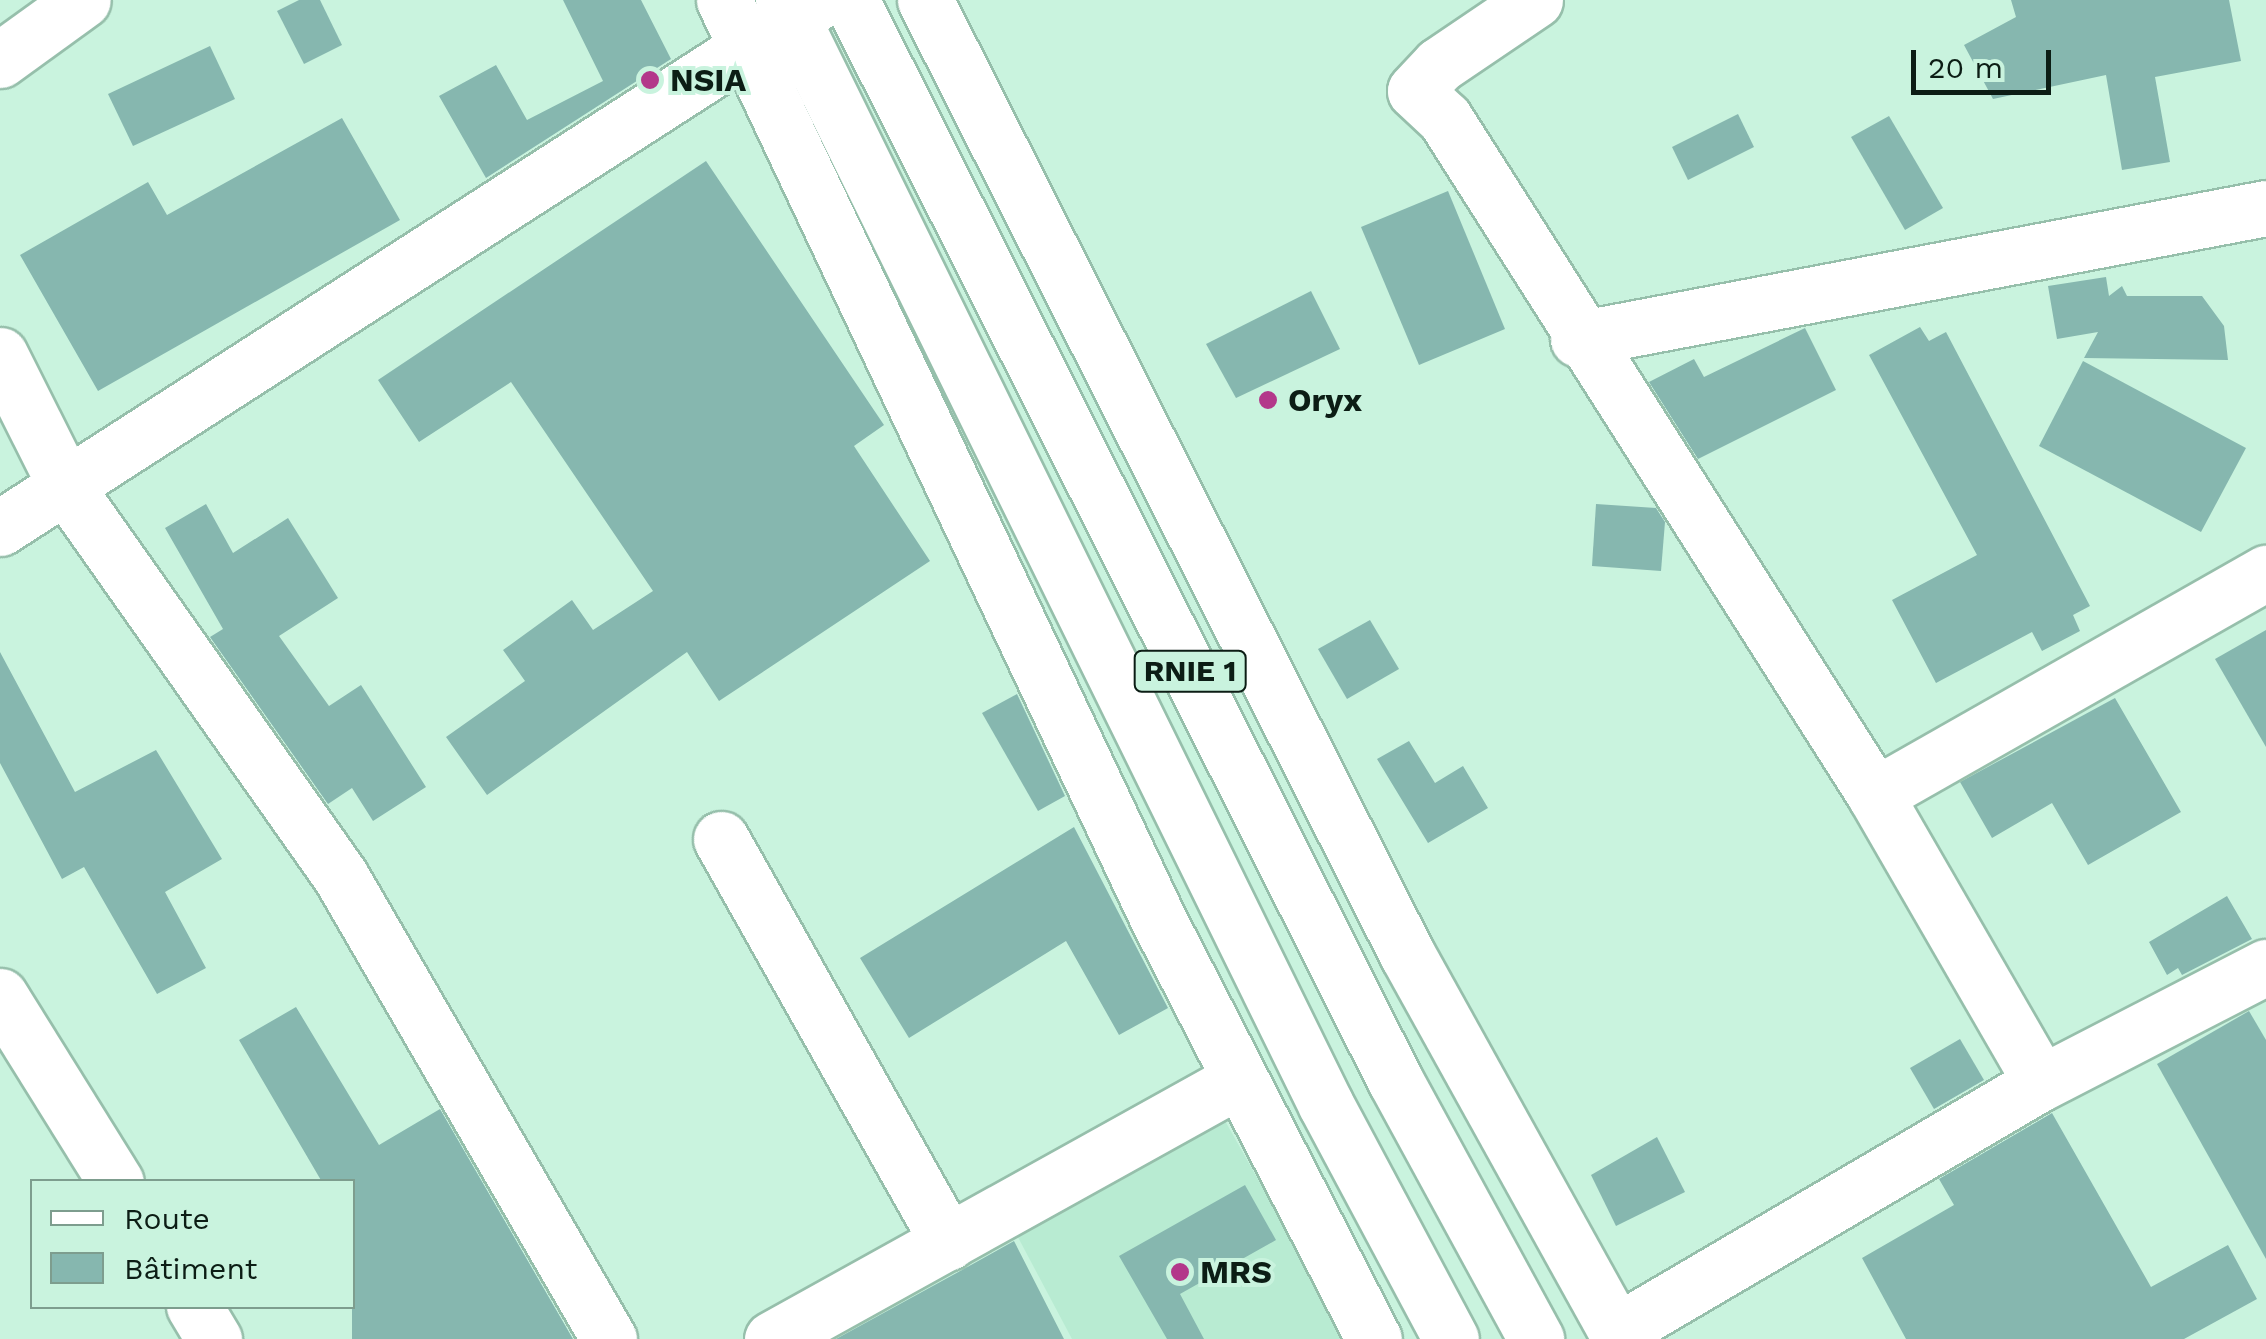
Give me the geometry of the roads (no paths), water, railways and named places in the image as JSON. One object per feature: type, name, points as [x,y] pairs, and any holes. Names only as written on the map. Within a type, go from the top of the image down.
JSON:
[{"type":"main road","points":[[0,60],[84,0]]},
{"type":"main road","points":[[724,0],[1237,1082],[1374,1339]]},
{"type":"main road","name":"RNIE 1","points":[[851,0],[1395,1080],[1536,1339]]},
{"type":"main road","points":[[925,0],[1406,954],[1618,1336],[2041,1084],[2266,967]]},
{"type":"main road","points":[[1535,0],[1438,65],[1415,91],[1445,119],[1578,339],[1874,795],[2041,1084]]},
{"type":"main road","points":[[0,528],[750,53],[799,7]]},
{"type":"main road","name":"RNIE 1","points":[[799,7],[1318,1089],[1452,1339]]},
{"type":"main road","points":[[1578,339],[2266,208]]},
{"type":"main road","points":[[0,355],[66,487],[341,877],[609,1339]]},
{"type":"main road","points":[[1874,795],[2266,572]]},
{"type":"main road","points":[[721,839],[948,1242]]},
{"type":"main road","points":[[0,996],[114,1179]]},
{"type":"main road","points":[[772,1339],[1237,1082]]},
{"type":"main road","points":[[196,1309],[214,1339]]},
{"type":"place","name":"NSIA","points":[[650,80]]},
{"type":"place","name":"Oryx","points":[[1268,400]]},
{"type":"place","name":"MRS","points":[[1180,1272]]}]
